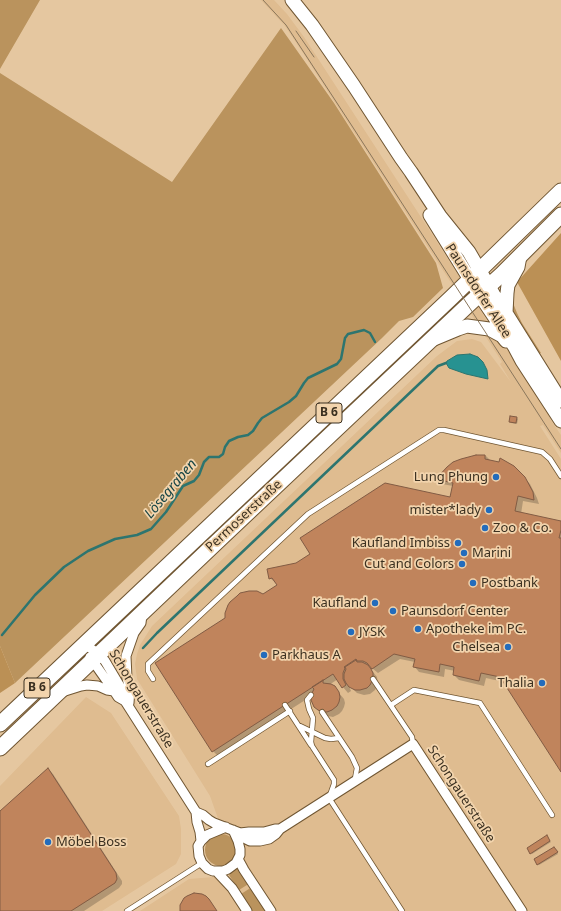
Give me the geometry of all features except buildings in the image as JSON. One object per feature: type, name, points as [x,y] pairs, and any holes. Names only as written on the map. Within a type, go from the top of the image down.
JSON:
[{"type":"main road","name":"Paunsdorfer Allee","points":[[292,0],[312,25],[401,158],[407,175],[475,275],[522,361],[561,421]]},
{"type":"main road","name":"B 6","points":[[475,275],[561,191]]},
{"type":"main road","name":"B 6","points":[[484,290],[561,215]]},
{"type":"main road","points":[[506,313],[508,285],[518,267],[520,256]]},
{"type":"main road","name":"Permoserstraße","points":[[0,724],[475,275]]},
{"type":"main road","name":"Paunsdorfer Allee","points":[[484,290],[497,300],[561,401]]},
{"type":"main road","name":"Permoserstraße","points":[[0,748],[484,290]]},
{"type":"main road","points":[[431,340],[467,326],[489,329],[502,336],[522,361]]},
{"type":"street","points":[[127,705],[130,689],[127,678],[126,656],[134,633],[141,623],[143,612]]},
{"type":"street","name":"Schongauerstraße","points":[[84,644],[95,657],[105,661],[124,693],[127,705],[196,812],[201,841]]},
{"type":"street","points":[[95,657],[114,691],[127,705]]},
{"type":"street","points":[[57,694],[87,685],[98,686],[106,690],[114,691]]},
{"type":"street","name":"Schongauerstraße","points":[[202,862],[199,856],[198,846],[209,833],[233,830],[264,832],[275,829],[280,830],[413,744],[522,911]]},
{"type":"street","name":"Schongauerstraße","points":[[196,812],[204,815],[214,823],[233,830]]},
{"type":"street","points":[[217,872],[228,869],[236,863],[240,854],[238,841],[233,830]]},
{"type":"street","points":[[238,859],[271,911]]},
{"type":"street","points":[[202,862],[208,869],[217,872],[229,884],[247,911]]},
{"type":"lane","points":[[153,679],[148,671],[148,664],[308,514],[439,430],[451,431],[542,452],[550,459],[561,476]]},
{"type":"lane","points":[[373,679],[412,737],[413,744]]},
{"type":"lane","points":[[391,704],[414,690],[480,703],[552,815]]},
{"type":"lane","points":[[311,695],[307,700],[313,718],[312,746]]},
{"type":"lane","points":[[285,705],[334,780],[329,798],[402,911]]},
{"type":"lane","points":[[208,764],[290,711]]},
{"type":"lane","points":[[322,712],[352,757],[357,768],[355,781]]},
{"type":"lane","points":[[298,724],[325,738],[339,738]]},
{"type":"lane","points":[[127,911],[202,862]]},
{"type":"shaded area","points":[[0,0],[40,0],[0,69]]},
{"type":"shaded area","points":[[261,0],[274,0],[287,14],[304,37],[501,343],[506,350],[509,348],[554,417],[550,419],[561,435],[561,453],[543,425],[540,426],[561,459],[561,911],[140,911],[189,879],[238,875],[210,796],[137,679],[135,664],[137,654],[140,645],[152,626],[437,356],[457,341],[472,339],[481,342],[511,382],[500,364],[502,362],[303,53],[285,26]]},
{"type":"shaded area","points":[[281,28],[334,103],[436,263],[443,288],[413,317],[399,321],[15,683],[0,646],[0,73],[172,182]]},
{"type":"shaded area","points":[[561,233],[561,361],[517,282]]},
{"type":"shaded area","points":[[513,303],[522,323],[541,353],[538,354],[514,314],[512,307]]},
{"type":"shaded area","points":[[0,646],[15,683],[0,693]]},
{"type":"shaded area","points":[[86,697],[111,713],[179,816],[181,829],[181,854],[176,864],[102,911],[0,911],[0,786]]},
{"type":"shaded area","points":[[218,834],[224,834],[234,841],[237,850],[236,856],[230,863],[224,866],[218,866],[208,859],[205,853],[205,847],[212,837]]},
{"type":"shaded area","points":[[238,866],[250,883],[239,890],[227,872]]},
{"type":"shaded area","points":[[252,887],[268,911],[252,911],[241,894]]},
{"type":"water","points":[[470,354],[478,357],[483,362],[487,370],[488,379],[449,368],[446,363],[457,355]]},
{"type":"waterway","name":"Lösegraben","points":[[2,635],[35,595],[64,567],[88,551],[115,539],[137,535],[151,529],[166,512],[183,486],[194,481],[199,475],[204,462],[209,457],[219,457],[223,454],[229,441],[248,435],[253,431],[262,418],[289,402],[296,396],[308,378],[337,364],[341,359],[345,338],[348,334],[364,330],[370,333],[375,342]]},
{"type":"waterway","points":[[143,648],[438,366],[446,363]]},
{"type":"tram line","points":[[263,0],[286,25],[561,449]]},
{"type":"tram line","points":[[296,31],[314,57]]},
{"type":"place","name":"Lung Phung","points":[[496,477]]},
{"type":"place","name":"mister*lady","points":[[489,510]]},
{"type":"place","name":"Zoo & Co.","points":[[485,528]]},
{"type":"place","name":"Kaufland Imbiss","points":[[458,543]]},
{"type":"place","name":"Marini","points":[[464,553]]},
{"type":"place","name":"Cut and Colors","points":[[462,564]]},
{"type":"place","name":"Postbank","points":[[473,583]]},
{"type":"place","name":"Kaufland","points":[[375,603]]},
{"type":"place","name":"Paunsdorf Center","points":[[393,611]]},
{"type":"place","name":"Apotheke im PC.","points":[[418,629]]},
{"type":"place","name":"JYSK","points":[[351,632]]},
{"type":"place","name":"Chelsea","points":[[508,647]]},
{"type":"place","name":"Parkhaus A","points":[[264,655]]},
{"type":"place","name":"Thalia","points":[[542,683]]},
{"type":"place","name":"Möbel Boss","points":[[48,842]]}]
